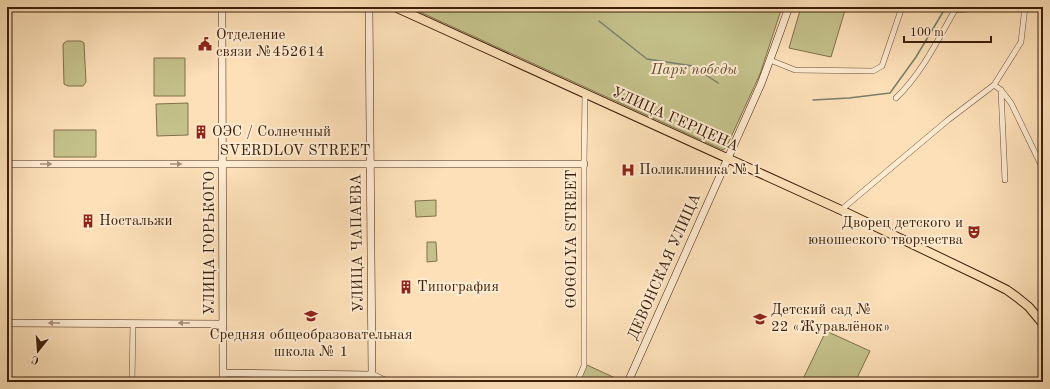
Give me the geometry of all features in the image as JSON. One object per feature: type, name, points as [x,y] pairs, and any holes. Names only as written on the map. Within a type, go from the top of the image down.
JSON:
[{"type":"main road","name":"УЛИЦА ГЕРЦЕНА","points":[[395,7],[841,210],[983,278],[1007,290],[1029,307],[1043,324]]},
{"type":"street","name":"УЛИЦА ГОРЬКОГО","points":[[222,7],[223,382]]},
{"type":"street","name":"УЛИЦА ЧАПАЕВА","points":[[369,7],[372,379]]},
{"type":"street","name":"ДЕВОНСКАЯ УЛИЦА","points":[[628,382],[728,159],[770,60],[788,7]]},
{"type":"street","points":[[770,60],[795,70],[873,71],[882,66],[902,7]]},
{"type":"street","points":[[896,98],[908,86],[928,58],[955,10],[995,7]]},
{"type":"street","points":[[841,210],[948,120],[994,85],[1021,42],[1026,7]]},
{"type":"street","points":[[994,85],[1001,90],[1011,103],[1043,169]]},
{"type":"street","points":[[1001,90],[1005,180]]},
{"type":"street","name":"GOGOLYA STREET","points":[[577,382],[584,366],[585,94]]},
{"type":"street","name":"SVERDLOV STREET","points":[[7,164],[584,164]]},
{"type":"street","points":[[1029,307],[1043,317]]},
{"type":"street","points":[[7,323],[223,324]]},
{"type":"street","points":[[132,382],[133,324]]},
{"type":"street","points":[[223,373],[372,379],[388,382]]},
{"type":"green space","name":"Парк победы","points":[[409,7],[782,7],[760,74],[726,148],[723,150]]},
{"type":"green space","points":[[801,7],[846,7],[831,57],[789,48]]},
{"type":"green space","points":[[67,41],[81,41],[84,43],[86,82],[83,86],[68,86],[64,84],[63,45]]},
{"type":"green space","points":[[154,58],[185,58],[185,96],[154,96]]},
{"type":"green space","points":[[188,103],[188,135],[157,136],[156,104]]},
{"type":"green space","points":[[54,130],[96,130],[96,157],[54,157]]},
{"type":"green space","points":[[436,200],[436,216],[416,217],[415,201]]},
{"type":"green space","points":[[427,242],[436,242],[437,261],[427,262]]},
{"type":"green space","points":[[826,331],[870,351],[855,382],[802,381]]},
{"type":"green space","points":[[587,365],[624,382],[579,382]]},
{"type":"waterway","points":[[813,100],[849,98],[890,93],[916,57],[946,7]]},
{"type":"waterway","points":[[599,21],[647,59],[693,66],[718,83]]},
{"type":"place","name":"Отделение связи №452614","points":[[205,44]]},
{"type":"place","name":"ОЭС / Солнечный","points":[[201,132]]},
{"type":"place","name":"Поликлиника № 1","points":[[628,170]]},
{"type":"place","name":"Ностальжи","points":[[88,221]]},
{"type":"place","name":"Дворец детского и юношеского творчества","points":[[974,232]]},
{"type":"place","name":"Типография","points":[[406,287]]},
{"type":"place","name":"Средняя общеобразовательная школа № 1","points":[[311,316]]},
{"type":"place","name":"Детский сад № 22 «Журавлёнок»","points":[[760,319]]}]
